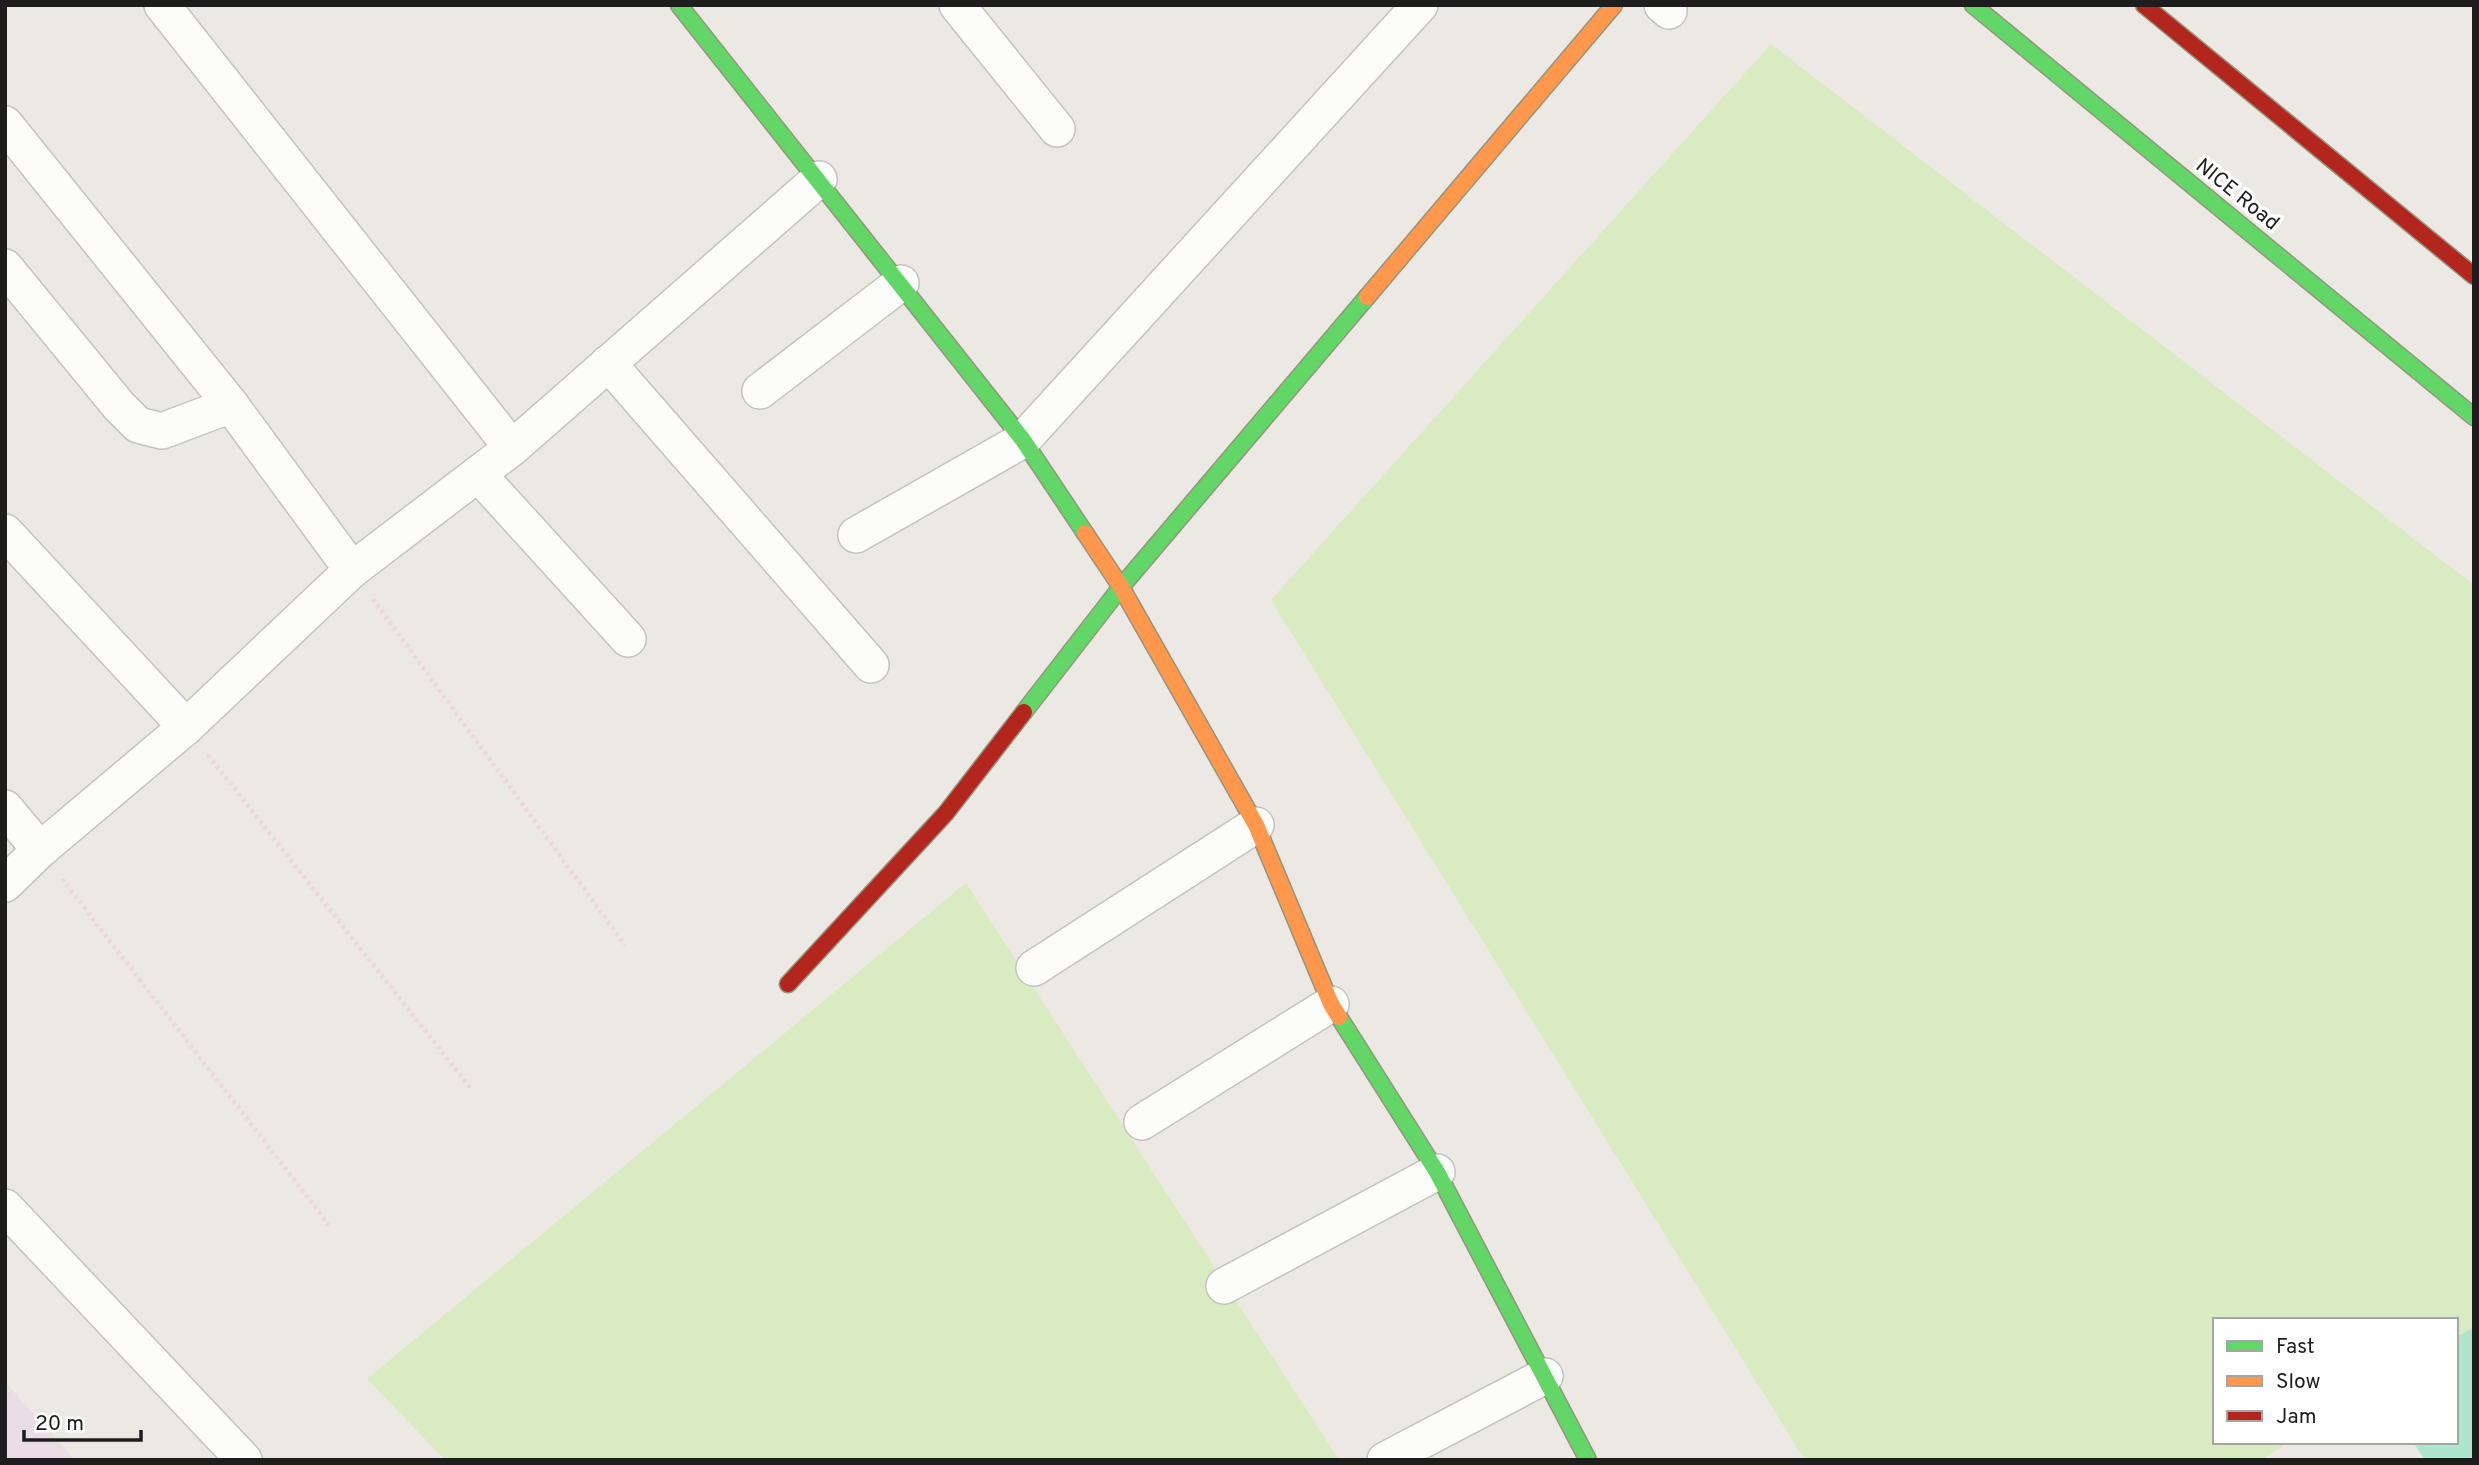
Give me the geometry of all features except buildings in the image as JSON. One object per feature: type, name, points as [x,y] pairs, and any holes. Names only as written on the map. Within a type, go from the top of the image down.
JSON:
[{"type":"main road","points":[[680,5],[1023,440],[1121,587],[1256,825],[1331,1004],[1437,1172],[1588,1460]]},
{"type":"main road","points":[[788,984],[946,813],[1121,587],[1614,5]]},
{"type":"main road","name":"NICE Road","points":[[1973,5],[2474,417]]},
{"type":"main road","points":[[2144,5],[2474,276]]},
{"type":"street","points":[[162,5],[512,448]]},
{"type":"street","points":[[957,5],[1057,129]]},
{"type":"street","points":[[856,535],[1023,440],[1420,5]]},
{"type":"street","points":[[5,124],[231,405],[352,570]]},
{"type":"street","points":[[5,884],[40,850],[186,727],[352,570],[512,448],[819,179]]},
{"type":"street","points":[[5,267],[119,406],[138,425],[162,431],[231,405]]},
{"type":"street","points":[[760,391],[901,283]]},
{"type":"street","points":[[608,363],[871,665]]},
{"type":"street","points":[[478,474],[628,639]]},
{"type":"street","points":[[5,532],[186,727]]},
{"type":"street","points":[[5,808],[40,850]]},
{"type":"street","points":[[1034,968],[1256,825]]},
{"type":"street","points":[[1142,1122],[1331,1004]]},
{"type":"street","points":[[1224,1286],[1437,1172]]},
{"type":"street","points":[[5,1208],[244,1460]]},
{"type":"street","points":[[1385,1460],[1545,1376]]},
{"type":"path","points":[[352,570],[625,945]]},
{"type":"path","points":[[186,727],[471,1089]]},
{"type":"path","points":[[40,850],[329,1225]]},
{"type":"shaded area","points":[[5,1382],[75,1460],[5,1460]]},
{"type":"green space","points":[[1771,44],[2474,585],[2474,1327],[2458,1336],[2458,1318],[2213,1318],[2213,1444],[2286,1444],[2261,1460],[1805,1460],[1271,600]]},
{"type":"green space","points":[[966,883],[1339,1460],[445,1460],[367,1379]]},
{"type":"green space","points":[[2474,1327],[2474,1460],[2425,1460],[2414,1444],[2458,1444],[2458,1336]]},
{"type":"traffic: fast","points":[[679,5],[1023,440],[1085,533]]},
{"type":"traffic: fast","points":[[1973,5],[2474,417]]},
{"type":"traffic: fast","points":[[1024,712],[1121,587],[1367,297]]},
{"type":"traffic: fast","points":[[1339,1017],[1437,1172],[1588,1460]]},
{"type":"traffic: slow","points":[[1367,297],[1614,5]]},
{"type":"traffic: slow","points":[[1085,533],[1121,587],[1256,825],[1331,1004],[1339,1017]]},
{"type":"traffic: jam","points":[[2144,5],[2474,276]]},
{"type":"traffic: jam","points":[[788,984],[946,813],[1024,712]]}]
